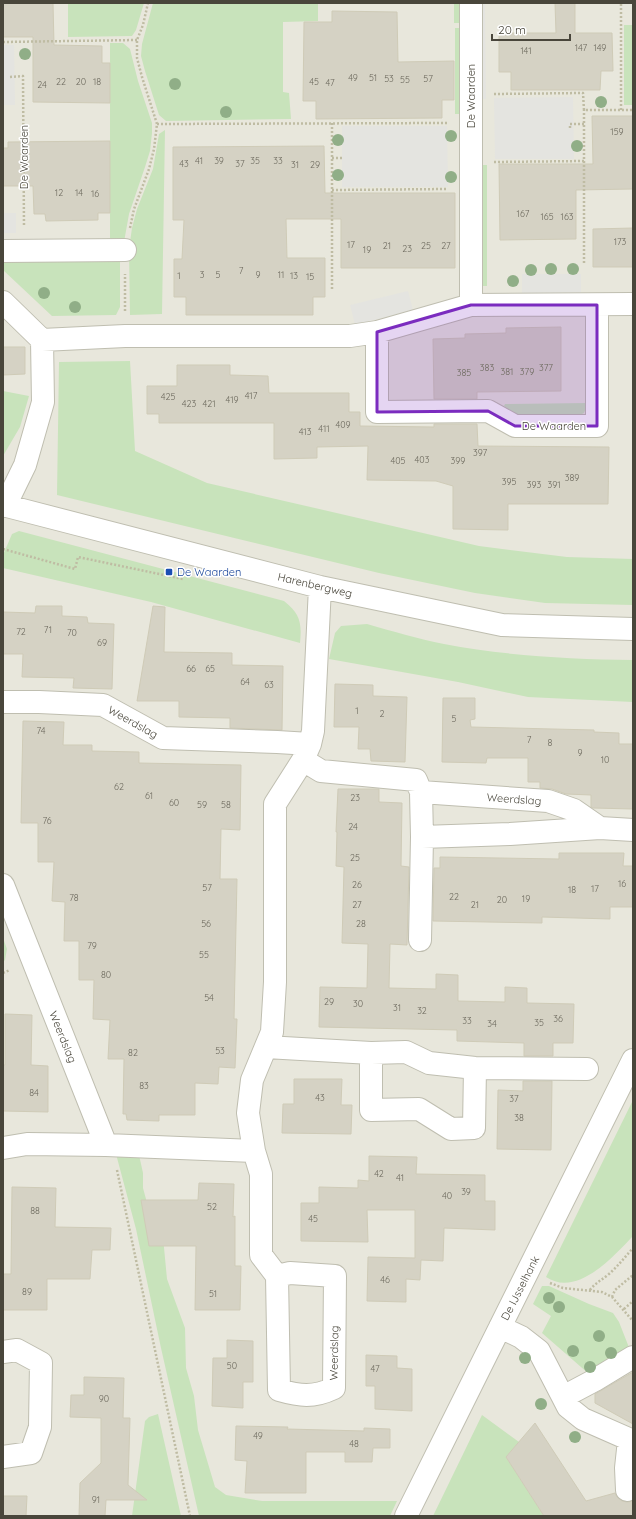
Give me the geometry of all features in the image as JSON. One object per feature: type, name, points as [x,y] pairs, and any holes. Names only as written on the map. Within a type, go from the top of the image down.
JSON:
[{"type":"street","name":"De Waarden","points":[[471,3],[471,305]]},
{"type":"street","points":[[14,251],[125,250]]},
{"type":"street","points":[[3,302],[42,340],[43,402],[25,465],[4,506]]},
{"type":"street","points":[[42,340],[125,336],[350,336],[377,332],[471,305],[633,304]]},
{"type":"street","name":"De Waarden","points":[[377,332],[377,412],[488,411],[515,426],[597,426],[597,305]]},
{"type":"street","name":"Harenbergweg","points":[[4,506],[320,587],[502,625],[633,629]]},
{"type":"street","points":[[277,1276],[261,1256],[261,1174],[254,1151],[248,1113],[252,1080],[272,1032],[275,982],[275,804],[307,752],[313,731],[320,587]]},
{"type":"street","name":"Weerdslag","points":[[3,702],[103,705],[163,738],[277,742],[307,752],[321,771],[416,780],[421,792],[548,801],[574,810],[600,828]]},
{"type":"street","points":[[420,940],[422,837],[421,792]]},
{"type":"street","points":[[422,837],[510,834],[600,828],[633,830]]},
{"type":"street","name":"Weerdslag","points":[[3,885],[106,1145]]},
{"type":"street","points":[[266,1046],[371,1053],[406,1052],[429,1063],[475,1068],[587,1069]]},
{"type":"street","points":[[371,1053],[371,1110],[419,1109],[451,1129],[474,1128],[475,1068]]},
{"type":"street","name":"De IJsselhank","points":[[406,1516],[633,1060]]},
{"type":"street","points":[[3,1148],[27,1144],[106,1145],[254,1151]]},
{"type":"street","name":"Weerdslag","points":[[290,1273],[335,1276],[334,1388],[321,1394],[297,1395],[279,1390],[277,1276],[290,1273]]},
{"type":"street","points":[[500,1327],[521,1337],[539,1351],[568,1407],[583,1419],[631,1440],[626,1460],[627,1490]]},
{"type":"street","points":[[3,1352],[17,1350],[41,1363],[40,1427],[31,1453],[3,1457]]},
{"type":"street","points":[[563,1397],[633,1357]]},
{"type":"path","points":[[125,336],[125,250],[134,209],[149,169],[154,149],[157,124],[137,58],[136,40],[143,25],[148,3]]},
{"type":"path","points":[[621,3],[621,110]]},
{"type":"path","points":[[3,42],[136,40]]},
{"type":"path","name":"De Waarden","points":[[10,76],[23,76],[14,251]]},
{"type":"path","name":"De Waarden","points":[[490,94],[583,93],[584,263]]},
{"type":"path","points":[[584,110],[633,110]]},
{"type":"path","points":[[157,124],[472,122]]},
{"type":"path","points":[[332,123],[332,290]]},
{"type":"path","points":[[570,128],[570,124],[584,124]]},
{"type":"path","points":[[332,158],[344,158]]},
{"type":"path","points":[[491,162],[584,161]]},
{"type":"path","points":[[332,190],[472,189]]},
{"type":"path","points":[[106,1145],[116,1166],[190,1516]]},
{"type":"path","points":[[590,1290],[594,1284],[608,1275],[633,1248]]},
{"type":"path","points":[[528,1273],[563,1288],[602,1292],[612,1297],[633,1321]]},
{"type":"path","points":[[612,1297],[615,1290],[633,1275]]},
{"type":"path","points":[[624,1309],[633,1301]]},
{"type":"highlighted area","points":[[471,305],[597,305],[597,426],[515,426],[488,411],[377,412],[377,332]]},
{"type":"shaded area","points":[[3,3],[633,3],[633,1516],[3,1516]]},
{"type":"shaded area","points":[[478,3],[485,3],[486,99],[479,99]]},
{"type":"shaded area","points":[[3,45],[14,45],[15,105],[3,105]]},
{"type":"shaded area","points":[[573,97],[574,159],[495,159],[494,98]]},
{"type":"shaded area","points":[[342,126],[447,126],[448,187],[342,187]]},
{"type":"shaded area","points":[[3,213],[16,213],[16,233],[3,233]]},
{"type":"shaded area","points":[[522,274],[581,274],[581,295],[522,295]]},
{"type":"shaded area","points":[[408,291],[413,310],[355,325],[350,305]]},
{"type":"green space","points":[[68,3],[144,3],[136,30],[132,36],[68,37]]},
{"type":"green space","points":[[153,3],[318,3],[318,21],[283,22],[283,92],[289,93],[291,119],[166,121],[159,115],[141,56],[142,44]]},
{"type":"green space","points":[[454,3],[461,3],[461,23],[454,23]]},
{"type":"green space","points":[[624,25],[633,25],[633,105],[624,105]]},
{"type":"green space","points":[[455,28],[461,28],[462,114],[455,114]]},
{"type":"green space","points":[[110,43],[123,43],[130,49],[138,81],[152,123],[150,151],[129,214],[124,242],[110,242]]},
{"type":"green space","points":[[165,130],[162,314],[130,315],[129,249],[132,228],[137,209],[153,169],[159,134]]},
{"type":"green space","points":[[480,165],[487,165],[487,286],[480,286]]},
{"type":"green space","points":[[120,259],[120,307],[116,315],[52,316],[3,270],[3,261]]},
{"type":"green space","points":[[130,361],[135,451],[207,483],[479,546],[567,557],[633,559],[633,605],[545,603],[475,593],[379,573],[57,495],[59,362]]},
{"type":"green space","points":[[3,391],[29,396],[20,427],[3,456]]},
{"type":"green space","points":[[588,403],[584,413],[576,417],[519,416],[504,406],[505,404]]},
{"type":"green space","points":[[19,531],[284,601],[294,610],[299,619],[301,629],[300,643],[151,602],[3,568],[3,555],[12,534]]},
{"type":"green space","points":[[367,624],[434,642],[467,648],[562,658],[633,660],[633,702],[528,697],[458,682],[329,659],[335,633],[341,626]]},
{"type":"green space","points":[[3,938],[7,949],[5,960],[3,962]]},
{"type":"green space","points":[[633,1100],[633,1236],[616,1254],[594,1272],[582,1279],[570,1282],[558,1282],[546,1277]]},
{"type":"green space","points":[[116,1154],[139,1155],[143,1173],[143,1188],[150,1214],[163,1237],[167,1279],[185,1328],[186,1368],[194,1396],[198,1430],[215,1487],[226,1495],[262,1501],[397,1501],[390,1516],[199,1516],[136,1229]]},
{"type":"green space","points":[[542,1286],[549,1286],[613,1313],[619,1322],[630,1350],[589,1374],[542,1333],[551,1316],[533,1304]]},
{"type":"green space","points":[[158,1414],[181,1516],[132,1516],[145,1421],[149,1417]]},
{"type":"green space","points":[[482,1415],[519,1442],[506,1457],[544,1516],[433,1516]]},
{"type":"building","points":[[3,3],[53,3],[54,45],[102,46],[102,63],[110,63],[110,103],[33,102],[33,37],[3,37]]},
{"type":"building","points":[[555,3],[575,3],[575,33],[612,33],[613,71],[601,71],[600,90],[511,90],[511,72],[499,72],[499,33],[556,33]]},
{"type":"building","points":[[332,11],[397,12],[398,62],[454,61],[454,100],[442,100],[442,118],[316,119],[316,101],[303,101],[304,22],[332,22]]},
{"type":"building","points":[[592,116],[633,116],[633,189],[576,190],[576,239],[500,240],[499,164],[593,164]]},
{"type":"building","points":[[110,141],[110,213],[98,213],[98,220],[46,221],[45,214],[34,214],[33,186],[3,186],[3,148],[8,148],[8,142]]},
{"type":"building","points":[[324,146],[325,193],[455,193],[455,268],[341,268],[341,219],[286,219],[287,258],[325,258],[325,297],[313,297],[313,315],[186,315],[186,297],[174,297],[174,259],[182,259],[184,220],[173,220],[173,147]]},
{"type":"building","points":[[633,228],[633,267],[593,267],[593,229]]},
{"type":"building","points":[[561,327],[561,391],[477,392],[477,399],[434,399],[433,339],[465,338],[465,334],[506,333],[506,328]]},
{"type":"building","points":[[3,347],[25,347],[25,374],[3,375]]},
{"type":"building","points":[[177,365],[230,365],[230,375],[268,376],[269,393],[349,393],[349,412],[360,412],[360,426],[434,427],[434,424],[477,424],[478,446],[609,447],[608,504],[508,504],[508,530],[453,529],[453,486],[436,481],[367,480],[368,446],[317,447],[317,458],[274,459],[274,423],[159,423],[159,414],[147,414],[147,386],[177,386]]},
{"type":"building","points":[[36,606],[62,606],[62,616],[87,617],[88,623],[114,624],[112,689],[73,688],[74,678],[22,677],[23,654],[3,654],[3,612],[35,613]]},
{"type":"building","points":[[153,606],[165,607],[164,652],[232,653],[232,665],[283,666],[282,730],[230,728],[230,718],[179,717],[179,701],[137,701]]},
{"type":"building","points":[[335,684],[373,685],[373,696],[407,697],[405,762],[371,761],[370,749],[358,749],[359,727],[334,727]]},
{"type":"building","points":[[443,698],[475,698],[475,719],[470,720],[471,727],[594,730],[594,732],[619,733],[619,744],[633,744],[633,809],[593,808],[591,807],[591,795],[566,794],[552,789],[540,788],[540,782],[528,782],[528,758],[487,758],[486,763],[442,762]]},
{"type":"building","points":[[23,721],[64,722],[63,745],[92,745],[92,751],[139,752],[139,763],[241,765],[240,830],[221,829],[220,879],[237,879],[234,1019],[237,1019],[235,1068],[219,1067],[218,1084],[195,1083],[195,1115],[159,1115],[159,1121],[127,1120],[126,1114],[123,1114],[124,1059],[108,1059],[110,1020],[93,1019],[94,980],[79,980],[79,941],[64,941],[65,902],[52,901],[54,862],[38,862],[38,823],[21,823]]},
{"type":"building","points":[[338,789],[379,789],[379,802],[402,803],[401,866],[409,867],[407,945],[390,944],[389,988],[436,989],[436,974],[458,975],[458,1001],[505,1002],[505,987],[527,988],[527,1003],[574,1004],[573,1043],[553,1043],[553,1056],[524,1056],[524,1043],[457,1041],[457,1030],[319,1027],[320,987],[367,988],[368,944],[342,943],[344,867],[336,866]]},
{"type":"building","points":[[559,853],[624,853],[623,866],[633,866],[633,907],[610,907],[610,919],[542,917],[542,923],[433,921],[434,868],[440,868],[440,857],[559,859]]},
{"type":"building","points":[[5,1014],[32,1015],[31,1065],[48,1066],[48,1112],[3,1111]]},
{"type":"building","points":[[294,1079],[342,1079],[341,1105],[352,1105],[351,1134],[282,1133],[283,1104],[294,1104]]},
{"type":"building","points":[[523,1081],[552,1081],[551,1150],[497,1149],[498,1090],[523,1091]]},
{"type":"building","points":[[369,1156],[417,1157],[416,1174],[485,1175],[485,1201],[495,1201],[495,1230],[444,1228],[443,1261],[421,1260],[420,1280],[406,1279],[406,1302],[367,1301],[368,1257],[415,1258],[415,1210],[367,1210],[368,1242],[301,1241],[301,1203],[319,1203],[319,1187],[358,1188],[358,1180],[369,1181]]},
{"type":"building","points":[[199,1183],[234,1184],[233,1217],[235,1216],[235,1266],[241,1266],[240,1310],[195,1310],[196,1246],[149,1246],[141,1200],[198,1200]]},
{"type":"building","points":[[12,1187],[56,1188],[55,1227],[111,1228],[110,1250],[92,1250],[90,1279],[47,1279],[47,1310],[3,1310],[3,1274],[11,1274]]},
{"type":"building","points":[[227,1340],[253,1341],[253,1382],[243,1382],[243,1408],[212,1406],[213,1358],[227,1358]]},
{"type":"building","points":[[366,1355],[397,1356],[397,1368],[412,1369],[412,1411],[375,1409],[375,1386],[366,1386]]},
{"type":"building","points":[[633,1372],[633,1424],[595,1403],[595,1394]]},
{"type":"building","points":[[84,1377],[124,1378],[123,1418],[130,1418],[128,1485],[147,1500],[106,1500],[105,1516],[79,1516],[80,1483],[101,1463],[101,1418],[70,1417],[71,1395],[84,1395]]},
{"type":"building","points":[[535,1423],[586,1501],[615,1493],[622,1501],[633,1501],[633,1516],[544,1516],[506,1457]]},
{"type":"building","points":[[236,1426],[364,1431],[364,1428],[390,1429],[390,1448],[373,1448],[372,1462],[345,1462],[345,1452],[306,1452],[306,1493],[245,1493],[247,1461],[235,1460]]},
{"type":"building","points":[[3,1496],[27,1496],[26,1516],[3,1516]]},
{"type":"place","name":"De Waarden","points":[[169,572]]}]
